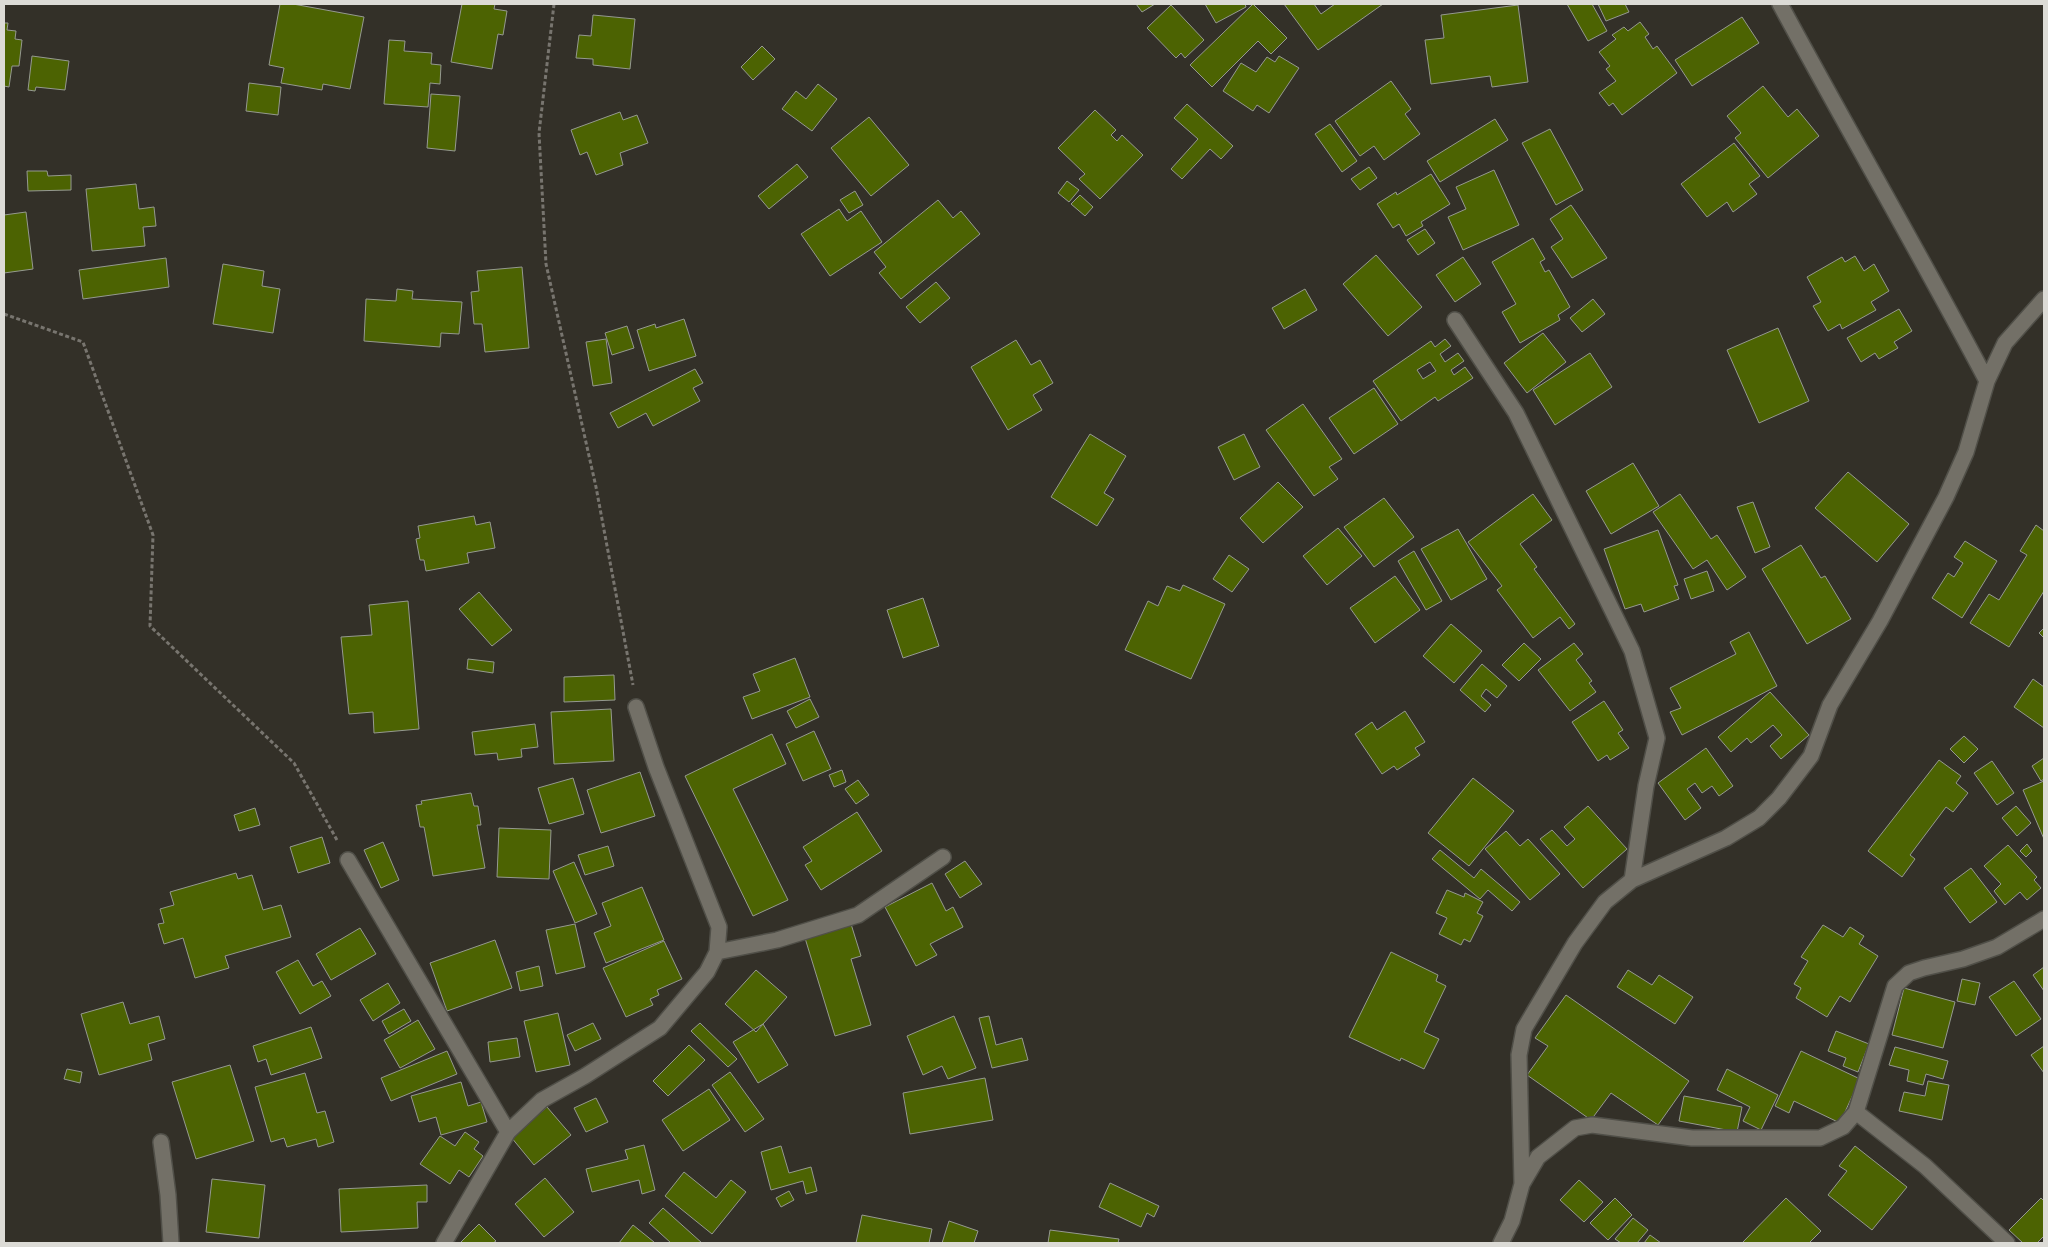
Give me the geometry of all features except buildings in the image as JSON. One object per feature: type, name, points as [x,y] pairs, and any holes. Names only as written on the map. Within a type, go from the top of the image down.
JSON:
[{"type":"street","points":[[1780,4],[1848,130],[1925,263],[1987,381]]},
{"type":"street","points":[[1522,1184],[1520,1055],[1524,1029],[1575,943],[1605,902],[1632,880],[1726,838],[1759,818],[1779,798],[1810,756],[1830,705],[1880,621],[1946,497],[1966,452],[1987,381],[2004,343],[2044,299]]},
{"type":"street","points":[[1454,320],[1516,413],[1632,651],[1657,738],[1646,786],[1632,880]]},
{"type":"street","points":[[444,1243],[508,1132],[542,1100],[585,1076],[660,1028],[707,972],[717,952],[719,927],[656,768],[636,707]]},
{"type":"street","points":[[717,952],[777,940],[858,915],[943,857]]},
{"type":"street","points":[[348,860],[508,1132]]},
{"type":"street","points":[[1501,1243],[1512,1221],[1522,1184],[1538,1157],[1575,1128],[1592,1125],[1692,1138],[1820,1138],[1843,1127],[1856,1112],[1896,986],[1909,974],[1924,968],[1964,959],[1997,947],[2044,919]]},
{"type":"street","points":[[1856,1112],[1925,1166],[2007,1243]]},
{"type":"street","points":[[161,1142],[168,1195],[171,1243]]},
{"type":"path","points":[[554,4],[539,133],[546,264],[596,487],[636,707]]},
{"type":"path","points":[[4,314],[83,342],[152,534],[150,626],[294,763],[320,805],[348,860]]}]
